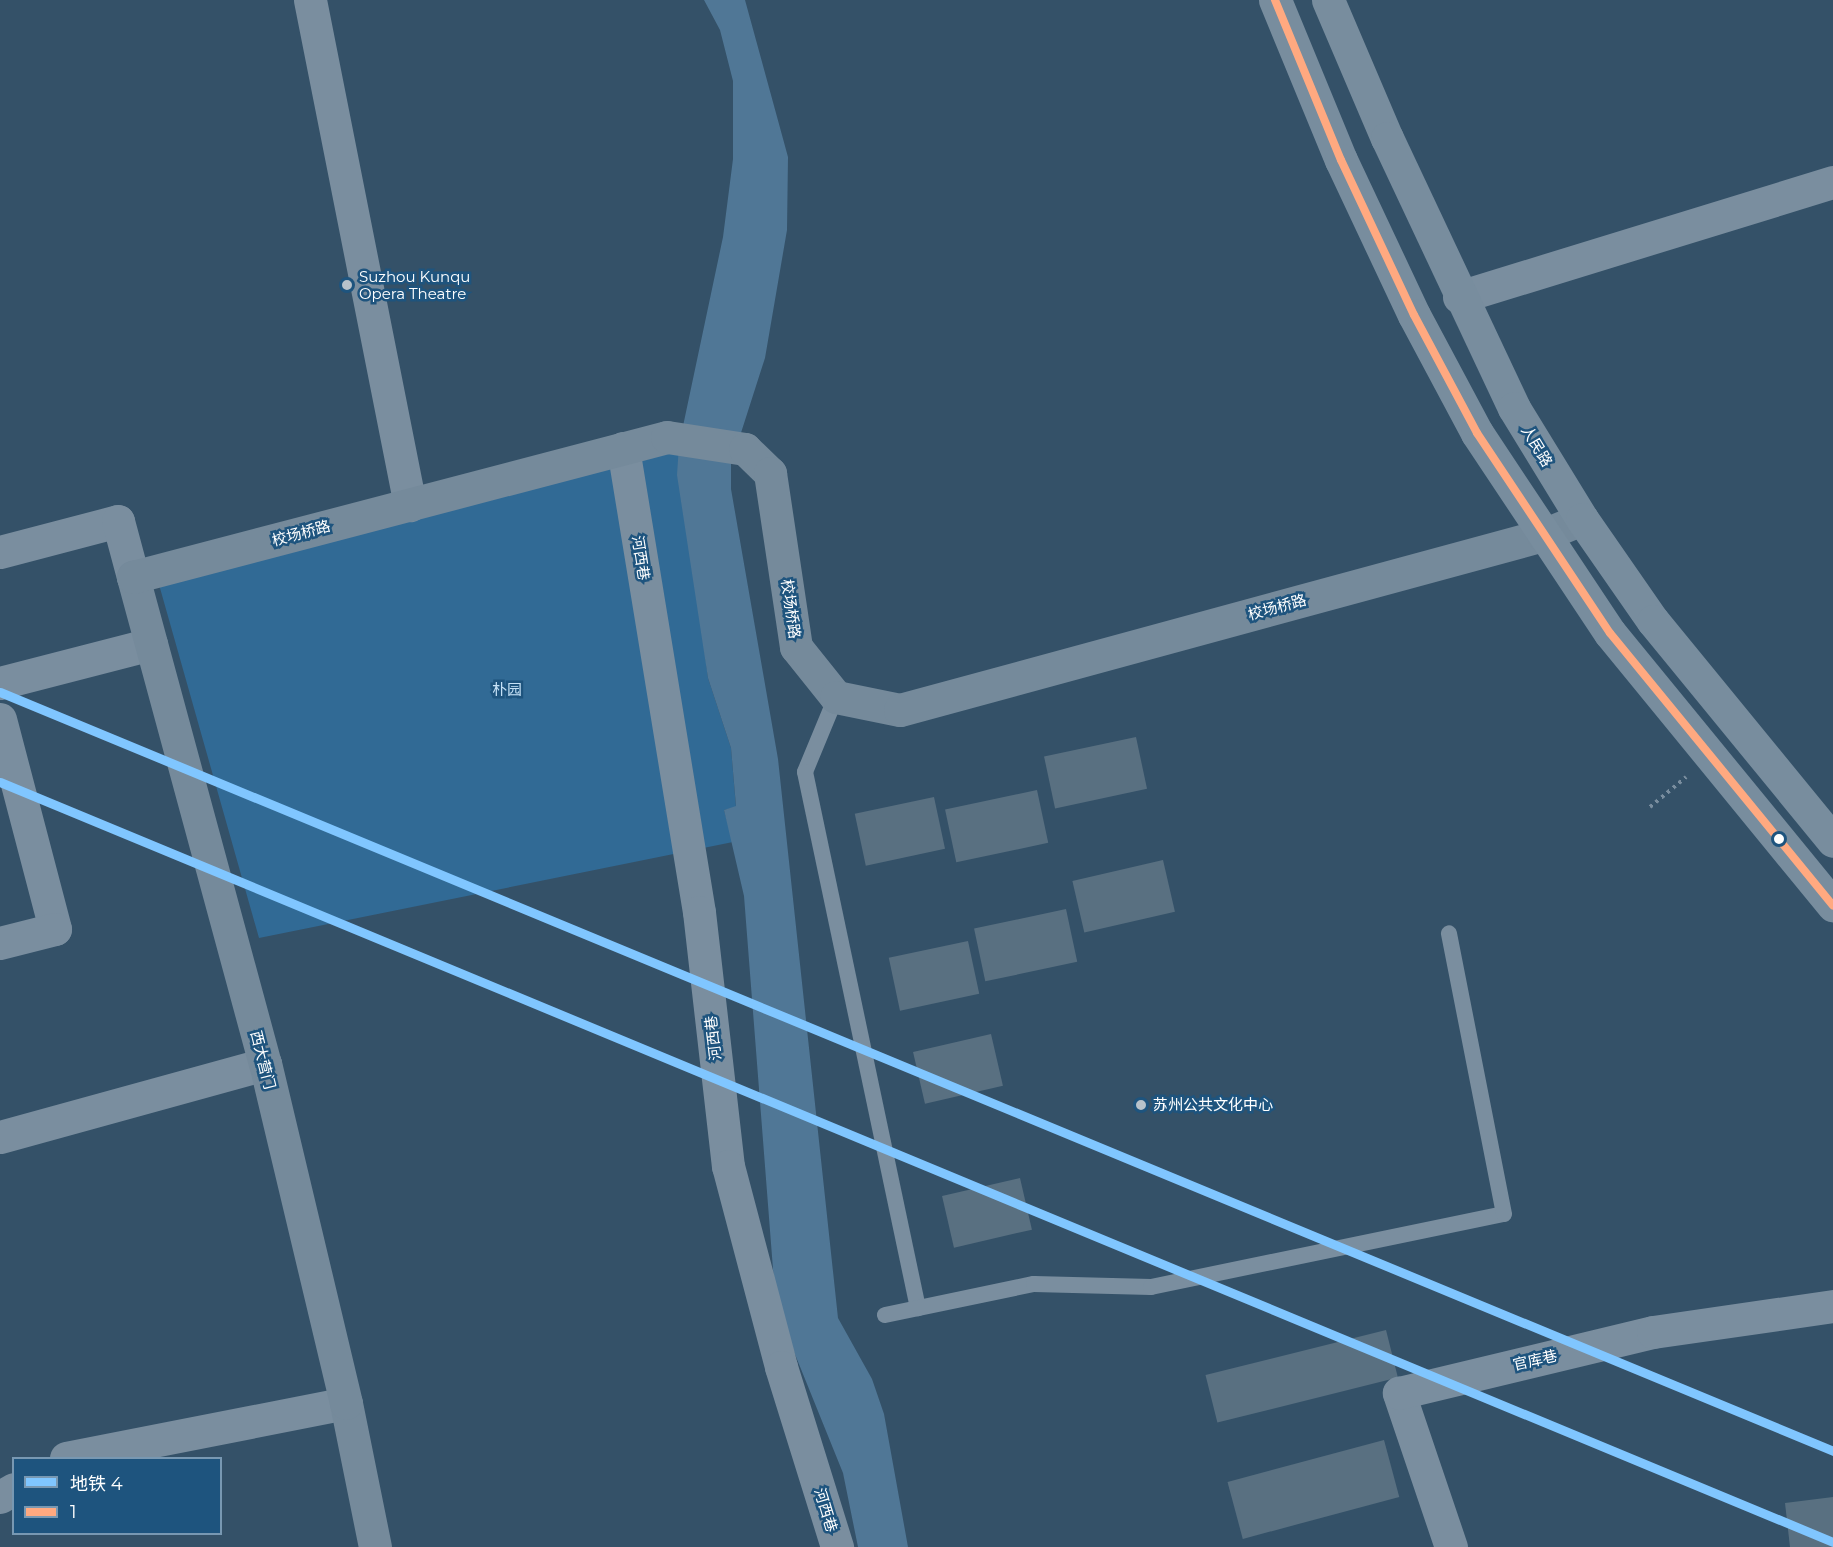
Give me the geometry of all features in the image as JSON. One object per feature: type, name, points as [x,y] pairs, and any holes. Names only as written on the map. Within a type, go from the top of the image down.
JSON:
[{"type":"main road","points":[[1275,0],[1341,160],[1414,315],[1477,433],[1610,633],[1833,905]]},
{"type":"main road","name":"人民路","points":[[1328,0],[1459,297],[1514,408],[1582,519],[1653,621],[1833,841]]},
{"type":"street","points":[[310,0],[410,505]]},
{"type":"street","points":[[1459,297],[1833,183]]},
{"type":"street","name":"校场桥路","points":[[133,577],[667,437],[745,449],[770,473],[796,647],[836,697],[900,710],[1543,535],[1582,519]]},
{"type":"street","name":"河西巷","points":[[623,448],[699,912],[728,1166],[781,1367],[837,1547]]},
{"type":"street","points":[[0,552],[118,521],[133,577]]},
{"type":"street","name":"西大营门","points":[[133,577],[265,1064],[346,1403],[375,1547]]},
{"type":"street","points":[[0,683],[151,644]]},
{"type":"street","points":[[0,719],[55,929],[0,943]]},
{"type":"street","points":[[0,1137],[265,1064]]},
{"type":"street","name":"官库巷","points":[[1451,1547],[1399,1393],[1653,1332],[1833,1306]]},
{"type":"street","points":[[71,1457],[346,1403]]},
{"type":"lane","points":[[836,697],[805,772],[918,1308]]},
{"type":"lane","points":[[885,1315],[1034,1284],[1151,1287],[1504,1214],[1449,933]]},
{"type":"green space","name":"朴园","points":[[679,445],[708,678],[731,748],[736,807],[724,810],[733,842],[259,938],[158,581]]},
{"type":"shaded area","points":[[704,0],[745,0],[788,157],[787,230],[765,358],[731,464],[731,489],[778,759],[838,1318],[872,1379],[884,1414],[908,1547],[858,1547],[843,1473],[788,1337],[774,1282],[744,896],[724,810],[736,806],[731,748],[708,678],[677,475],[679,445],[723,237],[733,159],[733,81],[720,30]]},
{"type":"building","points":[[1136,737],[1147,789],[1055,808],[1044,757]]},
{"type":"building","points":[[1037,790],[1048,843],[956,862],[945,810]]},
{"type":"building","points":[[934,797],[945,849],[866,866],[855,814]]},
{"type":"building","points":[[1163,860],[1175,912],[1084,933],[1072,881]]},
{"type":"building","points":[[1066,909],[1077,962],[985,981],[974,929]]},
{"type":"building","points":[[968,941],[979,994],[900,1011],[889,958]]},
{"type":"building","points":[[991,1034],[1003,1086],[925,1104],[913,1052]]},
{"type":"building","points":[[1020,1178],[1032,1230],[954,1248],[942,1196]]},
{"type":"building","points":[[1386,1330],[1398,1378],[1217,1423],[1206,1375]]},
{"type":"building","points":[[1384,1440],[1399,1497],[1243,1539],[1228,1482]]},
{"type":"building","points":[[1833,1497],[1833,1547],[1790,1547],[1785,1503]]},
{"type":"metro line","name":"4","points":[[0,692],[1833,1451]]},
{"type":"metro line","name":"4","points":[[0,782],[1833,1542]]},
{"type":"transit line","name":"1","points":[[1275,0],[1341,160],[1414,315],[1477,433],[1610,633],[1833,905]]},
{"type":"place","name":"Suzhou Kunqu Opera Theatre","points":[[347,285]]},
{"type":"place","name":"苏州公共文化中心","points":[[1141,1105]]}]
